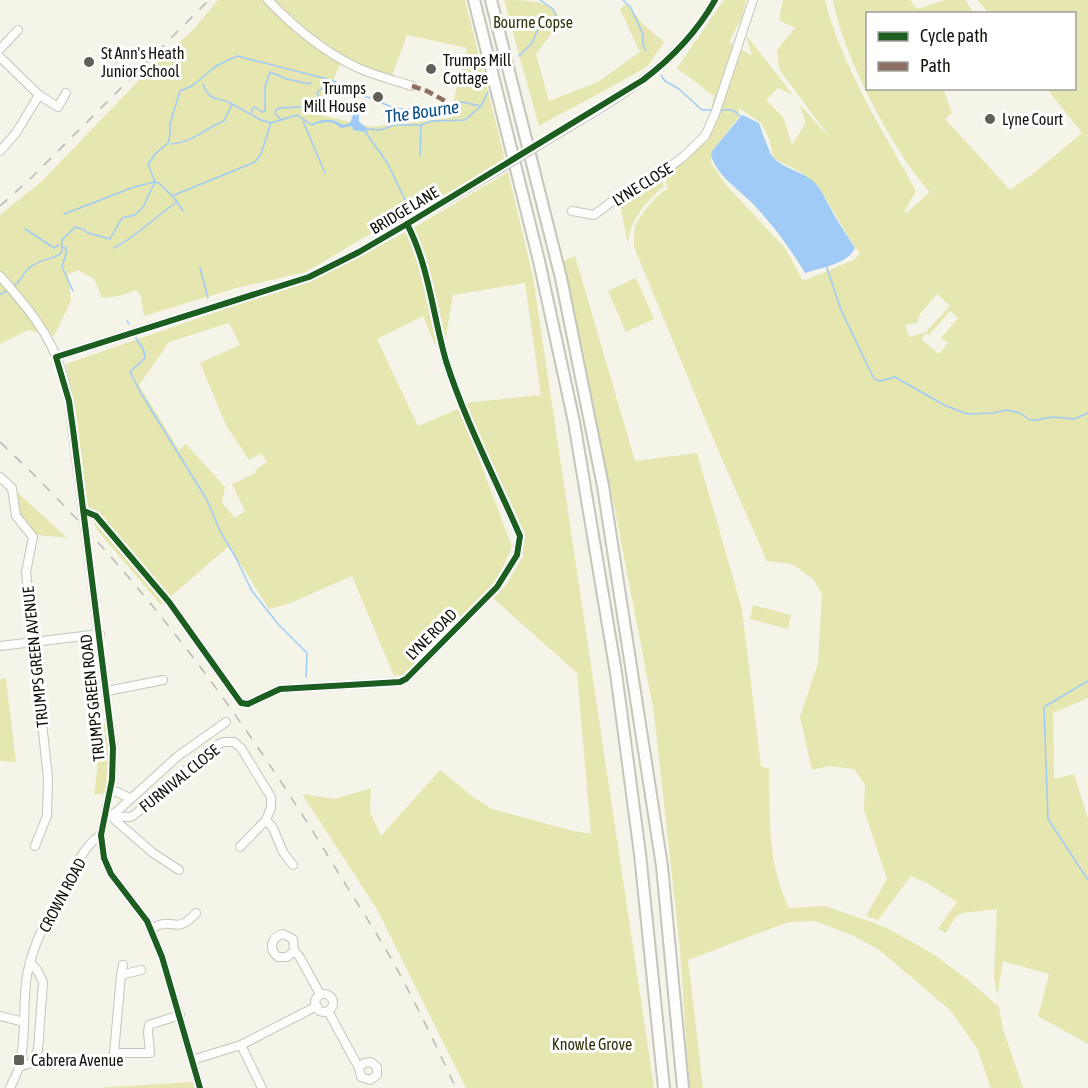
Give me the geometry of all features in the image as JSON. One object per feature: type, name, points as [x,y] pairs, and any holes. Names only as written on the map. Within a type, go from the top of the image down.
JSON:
[{"type":"highway","points":[[474,0],[539,261],[574,422],[616,673],[640,854],[664,1088]]},
{"type":"highway","points":[[491,0],[561,278],[603,486],[662,866],[683,1088]]},
{"type":"street","points":[[268,0],[294,27],[337,57],[355,67],[412,86]]},
{"type":"street","name":"BRIDGE LANE","points":[[56,357],[309,277],[359,252],[635,86],[677,51],[697,28],[715,0]]},
{"type":"street","name":"LYNE CLOSE","points":[[572,211],[594,215],[626,191],[660,174],[683,157],[705,136],[753,0]]},
{"type":"street","points":[[0,49],[18,30]]},
{"type":"street","points":[[0,57],[39,95],[58,106],[66,93]]},
{"type":"street","points":[[0,151],[16,133],[39,95]]},
{"type":"street","name":"LYNE ROAD","points":[[84,511],[96,516],[169,602],[241,703],[248,704],[280,689],[329,688],[400,682],[406,679],[497,587],[516,555],[520,536],[460,399],[438,332],[418,247],[407,224]]},
{"type":"street","name":"TRUMPS GREEN ROAD","points":[[3,280],[32,314],[56,357],[69,401],[113,748],[109,816],[101,835],[104,858],[111,874],[142,913],[162,957],[200,1088]]},
{"type":"street","name":"TRUMPS GREEN AVENUE","points":[[0,477],[12,488],[16,516],[33,537],[26,572],[48,779],[47,816],[35,846]]},
{"type":"street","points":[[0,646],[100,634]]},
{"type":"street","points":[[107,691],[163,680]]},
{"type":"street","points":[[179,870],[153,853],[109,816],[192,745],[226,722]]},
{"type":"street","name":"FURNIVAL CLOSE","points":[[109,816],[134,814],[212,748],[230,741],[241,748],[271,797],[271,808],[266,820]]},
{"type":"street","points":[[110,789],[130,798]]},
{"type":"street","points":[[240,848],[266,820],[273,828],[283,852],[293,865]]},
{"type":"street","name":"CROWN ROAD","points":[[10,1088],[19,1067],[30,962],[56,901],[88,847],[101,835]]},
{"type":"street","points":[[150,930],[163,923],[184,925],[196,913]]},
{"type":"street","points":[[294,951],[320,994],[331,999],[332,1005],[328,1011]]},
{"type":"street","name":"CROWN ROAD","points":[[19,1067],[31,1063],[38,1050],[43,982],[30,962]]},
{"type":"street","points":[[123,965],[113,1057],[153,1053],[148,1032],[149,1025],[180,1015]]},
{"type":"street","points":[[121,975],[141,970]]},
{"type":"street","points":[[316,1006],[316,999],[320,994]]},
{"type":"street","points":[[316,1006],[322,1011],[328,1011]]},
{"type":"street","points":[[192,1060],[241,1045],[316,1006]]},
{"type":"street","points":[[328,1011],[360,1068]]},
{"type":"street","points":[[0,1016],[24,1022]]},
{"type":"street","points":[[241,1045],[262,1088]]},
{"type":"green space","points":[[218,0],[465,0],[505,160],[401,224],[390,222],[306,272],[236,288],[144,316],[141,296],[136,290],[119,296],[102,298],[94,279],[78,270],[68,274],[71,300],[54,336],[28,330],[0,344],[0,215],[42,181],[148,71],[193,30]],"holes":[[[407,35],[467,48],[449,118],[371,127],[320,115],[341,61],[392,76]]]},
{"type":"green space","name":"Bourne Copse","points":[[504,0],[520,0],[547,5],[558,15],[560,22],[536,54],[549,101],[598,82],[640,52],[620,9],[626,4],[644,25],[664,42],[647,67],[539,126]]},
{"type":"green space","points":[[724,0],[746,0],[742,17],[729,42],[752,56],[746,35],[793,95],[778,88],[766,100],[783,117],[792,145],[806,123],[799,104],[831,139],[779,69],[777,50],[795,28],[779,20],[783,0],[825,0],[852,74],[916,191],[904,212],[907,213],[930,192],[900,153],[871,101],[858,73],[847,47],[833,0],[910,0],[917,9],[945,0],[965,0],[973,12],[866,12],[866,90],[943,90],[952,113],[945,119],[1010,190],[1082,133],[1048,90],[1076,90],[1076,12],[987,12],[978,0],[1088,0],[1088,698],[1053,713],[1054,779],[1074,774],[1088,819],[1088,1044],[1038,1016],[1049,974],[1003,961],[997,996],[994,977],[997,909],[963,913],[955,917],[946,933],[938,929],[957,902],[911,876],[878,920],[866,916],[887,879],[864,810],[865,784],[854,769],[829,766],[812,770],[800,717],[818,663],[822,594],[813,579],[792,564],[767,561],[718,450],[634,247],[637,222],[654,199],[668,189],[664,177],[705,140],[714,96],[677,68]],"holes":[[[739,108],[761,123],[770,141],[773,158],[802,173],[818,186],[860,253],[854,260],[803,281],[785,248],[726,185],[711,163],[712,151],[739,117]],[[937,294],[950,306],[926,332],[909,337],[905,325],[917,323],[920,314]],[[950,311],[958,318],[941,338],[948,343],[939,354],[921,339],[926,333],[929,335]]]},
{"type":"green space","name":"Knowle Grove","points":[[508,172],[533,277],[654,1088],[466,1088],[377,909],[302,794],[335,799],[371,788],[370,812],[381,836],[440,770],[473,797],[492,809],[591,834],[577,673],[493,598],[505,587],[523,556],[523,531],[465,403],[541,395],[525,283],[453,295],[445,342],[435,345],[423,316],[377,339],[418,426],[460,408],[512,547],[497,580],[403,675],[394,676],[352,576],[288,604],[269,609],[229,546],[161,605],[97,530],[88,506],[82,475],[77,421],[66,364],[312,279],[410,230]],"holes":[[[229,323],[240,345],[200,363],[226,425],[249,460],[261,453],[267,462],[255,470],[256,473],[232,484],[245,511],[235,518],[222,503],[225,487],[186,444],[179,450],[139,385],[169,342]]]},
{"type":"green space","points":[[661,177],[664,186],[645,205],[635,220],[628,245],[619,199]]},
{"type":"green space","points":[[575,256],[635,461],[697,453],[742,609],[761,766],[769,769],[773,857],[789,908],[825,906],[885,927],[933,954],[968,980],[999,1007],[1003,1029],[1023,1088],[991,1088],[977,1048],[950,1010],[878,949],[854,936],[815,921],[788,922],[688,960],[703,1088],[689,1088],[680,948],[654,713],[616,515],[563,261]]},
{"type":"green space","points":[[636,278],[654,319],[626,332],[608,291]]},
{"type":"green space","points":[[16,491],[67,538],[39,535],[28,528],[21,517]]},
{"type":"green space","points":[[753,605],[791,615],[788,629],[750,619]]},
{"type":"green space","points":[[6,678],[16,762],[0,761],[0,679]]},
{"type":"green space","points":[[104,723],[109,728],[110,771],[104,794],[94,794],[98,750],[94,725]]},
{"type":"green space","points":[[193,1082],[194,1088],[95,1088]]},
{"type":"water","points":[[355,110],[359,111],[359,122],[367,128],[365,132],[353,130],[352,126],[341,128],[334,123],[313,123],[328,120],[343,125],[350,123]]},
{"type":"water","points":[[742,115],[759,123],[767,146],[778,162],[809,178],[820,190],[855,248],[846,258],[833,265],[805,273],[788,246],[768,221],[719,171],[711,156],[712,151]]},
{"type":"waterway","points":[[519,56],[532,43],[538,29],[555,24],[557,18],[553,9],[540,0]]},
{"type":"waterway","points":[[623,0],[631,8],[643,34],[643,45],[646,51]]},
{"type":"waterway","name":"The Bourne","points":[[64,214],[134,187],[155,182],[148,164],[168,143],[170,124],[180,91],[192,86],[216,66],[237,56],[331,80],[343,85],[347,91],[370,98]]},
{"type":"waterway","points":[[251,113],[255,107],[262,112],[265,111],[265,87],[270,72],[287,79],[309,84],[311,82]]},
{"type":"waterway","points":[[661,75],[665,81],[679,89],[702,110],[712,110]]},
{"type":"waterway","points":[[203,84],[211,97],[232,104]]},
{"type":"waterway","points":[[319,97],[317,92],[323,88],[323,84]]},
{"type":"waterway","name":"The Bourne","points":[[366,129],[381,130],[394,125],[421,125],[432,121],[465,120],[481,106],[488,92]]},
{"type":"waterway","points":[[282,120],[275,114],[276,110],[317,106],[320,103],[319,100]]},
{"type":"waterway","name":"The Bourne","points":[[382,103],[397,109],[444,107],[461,102],[481,106]]},
{"type":"waterway","points":[[171,144],[186,141],[224,121],[232,104],[271,123]]},
{"type":"waterway","points":[[719,110],[733,110],[741,117]]},
{"type":"waterway","name":"The Bourne","points":[[14,286],[32,265],[60,254],[62,240],[75,227],[110,239],[122,218],[135,215],[143,207],[155,182],[172,196],[255,162],[261,154],[271,123],[297,115],[312,125],[314,124]]},
{"type":"waterway","points":[[303,121],[325,173]]},
{"type":"waterway","points":[[420,156],[421,125]]},
{"type":"waterway","points":[[367,131],[366,133],[388,164],[405,200]]},
{"type":"waterway","points":[[114,248],[131,238],[177,202],[173,197]]},
{"type":"waterway","points":[[177,202],[183,211]]},
{"type":"waterway","points":[[25,229],[54,248],[59,245]]},
{"type":"waterway","points":[[62,247],[66,248],[62,267],[73,291]]},
{"type":"waterway","points":[[826,265],[841,310],[874,379],[880,381],[895,377],[944,405],[967,414],[1007,410],[1020,413],[1030,420],[1036,420],[1052,417],[1074,419],[1088,413]]},
{"type":"waterway","points":[[200,268],[208,298]]},
{"type":"waterway","name":"The Bourne","points":[[0,294],[7,291]]},
{"type":"waterway","points":[[136,338],[144,351],[145,358],[130,372],[207,500],[220,531],[252,591],[278,624],[307,653],[306,677]]},
{"type":"waterway","points":[[1088,681],[1044,707],[1048,819],[1088,880]]},
{"type":"railway","points":[[0,206],[29,180],[209,0]]},
{"type":"railway","points":[[0,442],[96,540],[140,591],[183,644],[262,753],[300,810],[393,962],[456,1088]]},
{"type":"marked path","points":[[412,86],[447,102]]},
{"type":"cycle path","points":[[200,1088],[162,957],[147,921],[111,874],[104,858],[101,835],[112,780],[113,748],[69,401],[56,357],[309,277],[359,252],[643,80],[683,44],[715,0]]},
{"type":"cycle path","points":[[84,511],[96,516],[169,602],[241,703],[248,704],[280,689],[400,682],[406,679],[497,587],[517,555],[520,536],[471,427],[446,361],[426,274],[407,224]]},
{"type":"place","name":"St Ann's Heath Junior School","points":[[89,62]]},
{"type":"place","name":"Trumps Mill Cottage","points":[[431,69]]},
{"type":"place","name":"Trumps Mill House","points":[[378,97]]},
{"type":"place","name":"Lyne Court","points":[[990,119]]},
{"type":"place","name":"Cabrera Avenue","points":[[19,1060]]}]
